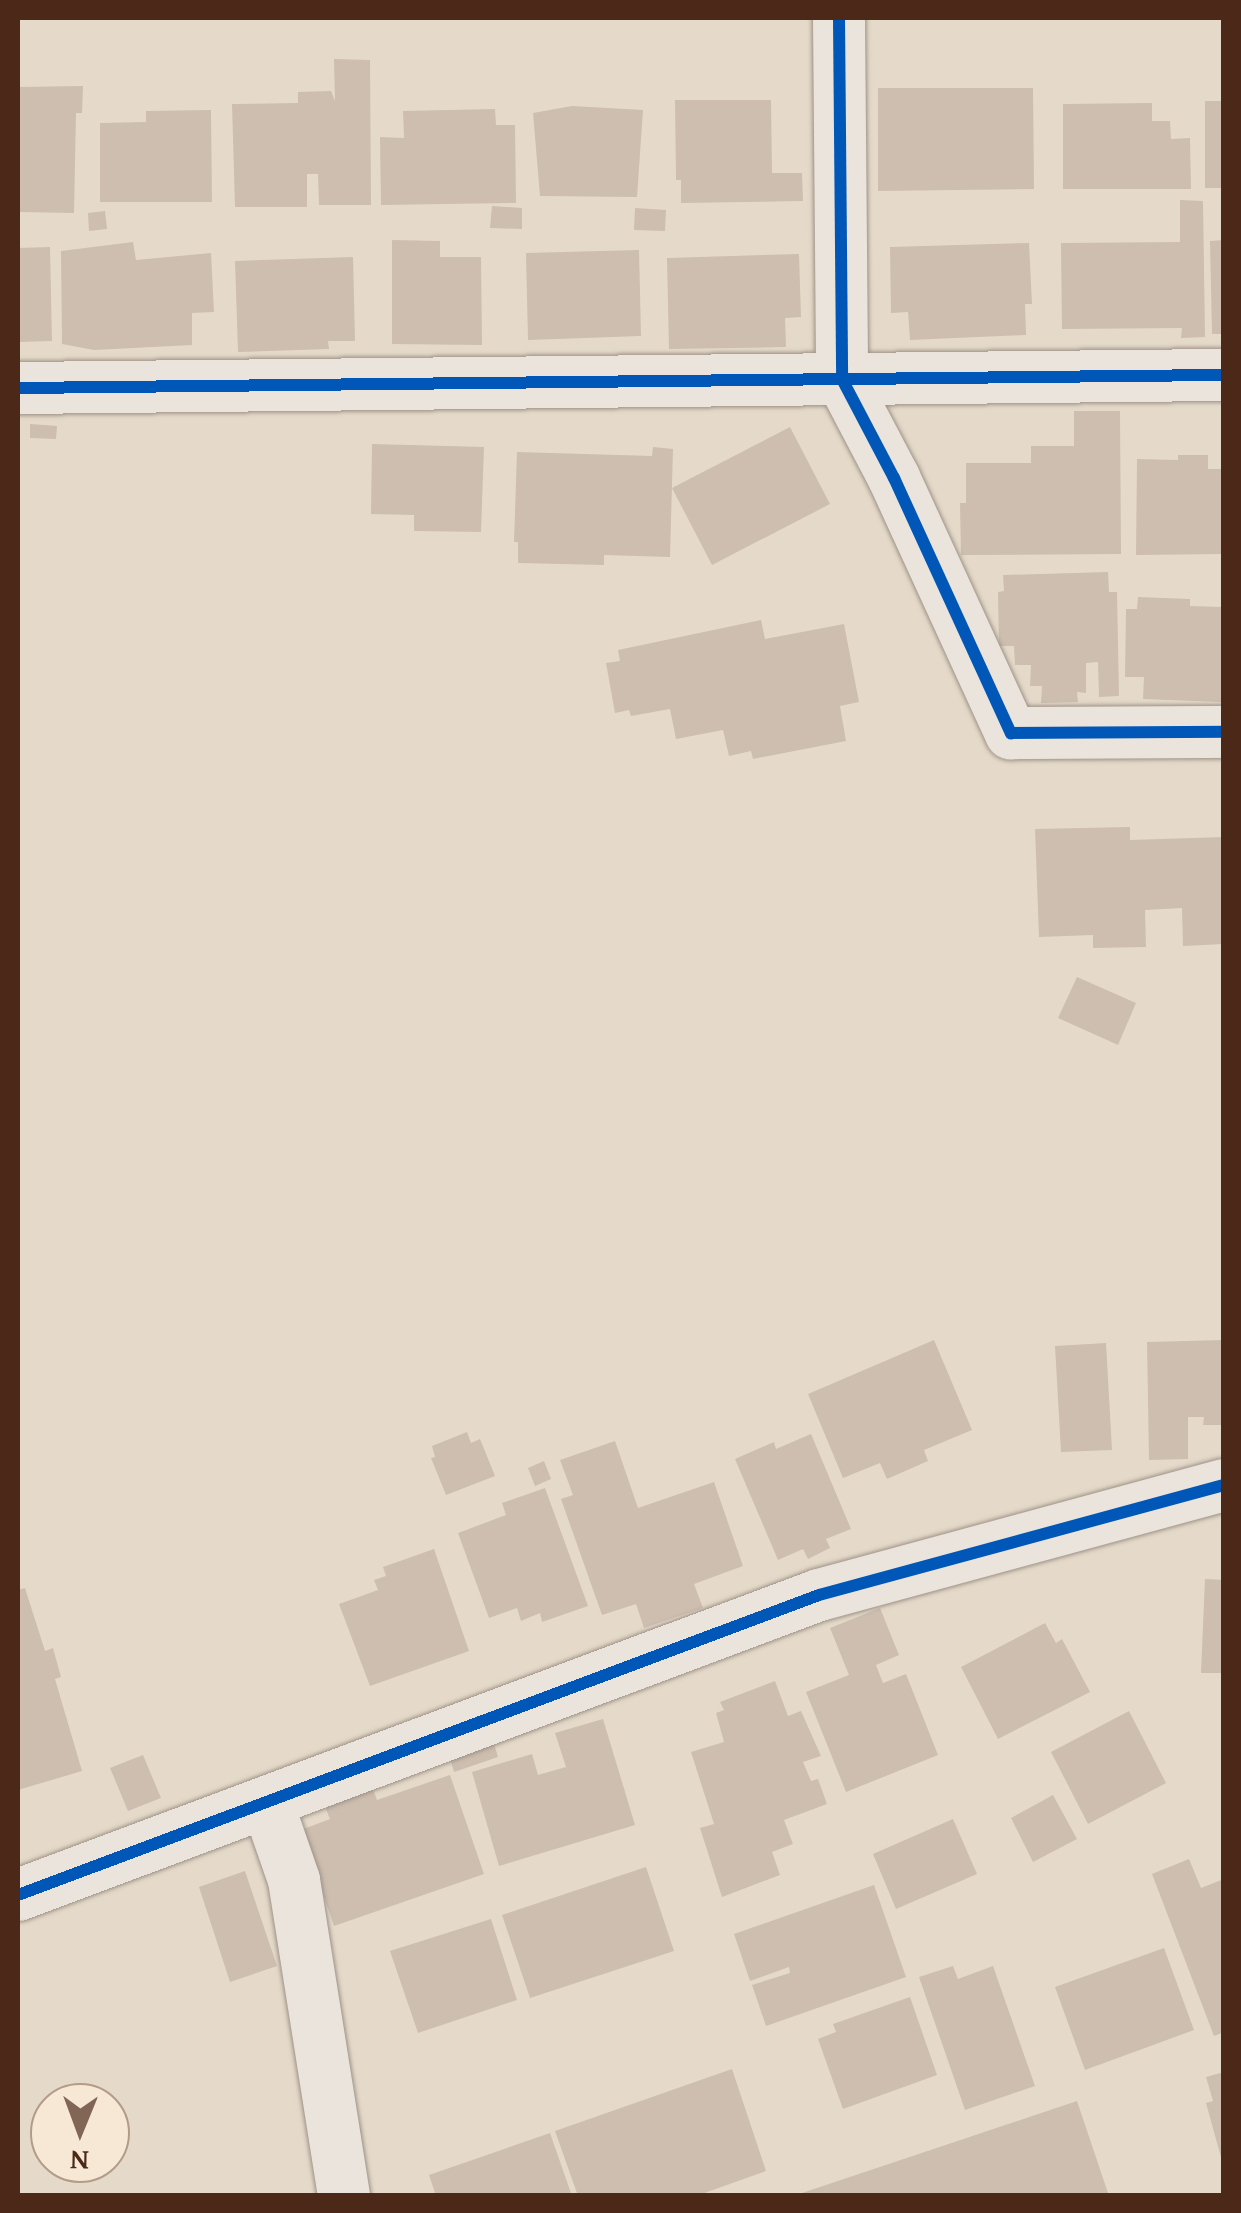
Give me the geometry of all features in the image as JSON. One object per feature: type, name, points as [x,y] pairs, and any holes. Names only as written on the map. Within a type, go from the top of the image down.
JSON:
[{"type":"street","points":[[839,18],[842,378],[894,478],[1011,734],[1224,732]]},
{"type":"street","points":[[18,388],[1224,375]]},
{"type":"street","points":[[18,1895],[820,1595],[1224,1485]]},
{"type":"street","points":[[266,1802],[294,1880],[344,2196]]},
{"type":"building","points":[[334,59],[370,60],[371,205],[319,205],[318,174],[307,174],[307,207],[235,207],[232,104],[298,103],[298,92],[331,91],[335,101]]},
{"type":"building","points":[[83,86],[82,113],[76,113],[74,213],[18,212],[18,87]]},
{"type":"building","points":[[878,88],[1033,88],[1034,189],[878,191]]},
{"type":"building","points":[[675,100],[771,100],[772,173],[802,173],[803,201],[681,203],[681,180],[676,180]]},
{"type":"building","points":[[1205,101],[1224,101],[1224,188],[1205,188]]},
{"type":"building","points":[[1152,103],[1152,121],[1170,121],[1171,139],[1190,138],[1191,189],[1063,189],[1063,104]]},
{"type":"building","points":[[572,106],[643,110],[637,197],[540,196],[533,113]]},
{"type":"building","points":[[495,109],[496,125],[515,125],[516,203],[381,205],[380,137],[404,138],[403,111]]},
{"type":"building","points":[[211,110],[212,202],[100,202],[100,123],[146,122],[146,111]]},
{"type":"building","points":[[1180,200],[1203,201],[1205,337],[1181,338],[1182,328],[1062,329],[1061,243],[1180,242]]},
{"type":"building","points":[[492,206],[522,208],[522,229],[490,228]]},
{"type":"building","points":[[635,208],[666,210],[665,231],[634,230]]},
{"type":"building","points":[[105,211],[107,229],[89,231],[88,213]]},
{"type":"building","points":[[392,240],[440,241],[440,257],[481,257],[482,345],[392,344]]},
{"type":"building","points":[[1224,240],[1224,334],[1212,334],[1210,241]]},
{"type":"building","points":[[133,242],[136,260],[211,253],[214,312],[192,313],[192,345],[94,350],[62,344],[61,251]]},
{"type":"building","points":[[1029,243],[1032,304],[1025,304],[1026,335],[910,340],[908,312],[891,313],[890,247]]},
{"type":"building","points":[[50,247],[52,341],[18,342],[18,248]]},
{"type":"building","points":[[639,250],[641,336],[528,340],[526,253]]},
{"type":"building","points":[[799,254],[801,317],[785,318],[786,347],[669,349],[667,258]]},
{"type":"building","points":[[353,257],[355,341],[328,341],[329,349],[238,352],[235,261]]},
{"type":"building","points":[[1074,411],[1120,411],[1121,554],[961,555],[960,503],[966,503],[966,463],[1031,463],[1031,446],[1074,446]]},
{"type":"building","points":[[30,424],[57,426],[56,439],[30,438]]},
{"type":"building","points":[[790,427],[830,504],[712,565],[672,488]]},
{"type":"building","points":[[372,444],[484,447],[481,532],[414,531],[414,515],[371,514]]},
{"type":"building","points":[[653,447],[673,449],[670,557],[604,555],[604,565],[518,563],[518,542],[514,542],[517,452],[652,456]]},
{"type":"building","points":[[1178,455],[1208,455],[1208,469],[1224,469],[1224,554],[1136,555],[1137,459],[1178,460]]},
{"type":"building","points":[[1108,572],[1109,592],[1117,592],[1119,696],[1099,697],[1098,662],[1086,663],[1086,693],[1077,692],[1078,702],[1041,703],[1042,686],[1030,686],[1031,665],[1015,665],[1014,646],[999,646],[998,592],[1004,591],[1003,575]]},
{"type":"building","points":[[1138,597],[1190,599],[1190,606],[1222,607],[1221,702],[1143,699],[1144,677],[1125,677],[1126,609],[1137,609]]},
{"type":"building","points":[[761,620],[765,639],[844,624],[859,702],[840,706],[846,741],[753,759],[751,751],[729,756],[723,730],[676,739],[670,709],[631,716],[629,710],[615,713],[606,663],[620,661],[618,650]]},
{"type":"building","points":[[1130,827],[1130,840],[1224,837],[1224,944],[1183,946],[1182,908],[1145,910],[1146,947],[1093,948],[1093,935],[1039,937],[1035,829]]},
{"type":"building","points":[[1077,977],[1136,1003],[1118,1045],[1058,1018]]},
{"type":"building","points":[[934,1340],[972,1430],[924,1450],[928,1461],[887,1479],[880,1463],[843,1478],[808,1394]]},
{"type":"building","points":[[1224,1340],[1224,1425],[1203,1425],[1204,1417],[1188,1417],[1188,1459],[1149,1460],[1147,1342]]},
{"type":"building","points":[[1106,1343],[1112,1450],[1061,1452],[1055,1346]]},
{"type":"building","points":[[467,1432],[471,1443],[480,1439],[495,1476],[446,1495],[431,1458],[435,1457],[432,1446]]},
{"type":"building","points":[[811,1434],[851,1529],[826,1539],[830,1548],[808,1559],[803,1549],[778,1560],[735,1459],[774,1442],[776,1449]]},
{"type":"building","points":[[615,1441],[638,1508],[714,1482],[743,1566],[694,1584],[703,1608],[644,1628],[636,1604],[602,1615],[561,1499],[573,1495],[560,1460]]},
{"type":"building","points":[[544,1461],[551,1479],[535,1486],[528,1468]]},
{"type":"building","points":[[545,1488],[588,1606],[542,1622],[540,1613],[521,1621],[517,1608],[489,1618],[458,1533],[506,1515],[502,1503]]},
{"type":"building","points":[[434,1549],[469,1651],[370,1686],[339,1604],[378,1590],[374,1580],[386,1576],[383,1567]]},
{"type":"building","points":[[1205,1579],[1224,1580],[1224,1673],[1201,1673]]},
{"type":"building","points":[[25,1588],[45,1651],[53,1648],[61,1677],[55,1679],[82,1771],[18,1790],[18,1590]]},
{"type":"building","points":[[880,1608],[899,1655],[876,1665],[883,1683],[906,1674],[938,1755],[846,1792],[806,1692],[849,1675],[830,1628]]},
{"type":"building","points":[[1045,1623],[1056,1643],[1062,1639],[1090,1692],[998,1739],[961,1667]]},
{"type":"building","points":[[775,1681],[788,1716],[801,1711],[821,1756],[803,1762],[811,1781],[818,1779],[827,1804],[784,1820],[793,1844],[772,1852],[780,1875],[722,1897],[700,1828],[714,1824],[691,1752],[724,1742],[716,1713],[724,1710],[720,1702]]},
{"type":"building","points":[[1129,1711],[1166,1783],[1088,1824],[1051,1752]]},
{"type":"building","points":[[603,1719],[635,1825],[499,1866],[472,1772],[532,1754],[538,1775],[566,1767],[555,1733]]},
{"type":"building","points":[[493,1740],[498,1757],[454,1772],[449,1755]]},
{"type":"building","points":[[143,1755],[161,1798],[128,1811],[110,1768]]},
{"type":"building","points":[[450,1775],[484,1874],[334,1926],[301,1830],[330,1819],[324,1804],[372,1787],[377,1800]]},
{"type":"building","points":[[1053,1795],[1077,1839],[1033,1862],[1011,1818]]},
{"type":"building","points":[[953,1819],[977,1874],[896,1909],[873,1854]]},
{"type":"building","points":[[1189,1859],[1201,1888],[1224,1879],[1224,2032],[1214,2036],[1152,1874]]},
{"type":"building","points":[[646,1867],[674,1951],[530,1998],[502,1915]]},
{"type":"building","points":[[245,1871],[277,1966],[230,1982],[199,1887]]},
{"type":"building","points":[[874,1885],[906,1977],[766,2026],[752,1985],[790,1973],[789,1967],[750,1981],[734,1934]]},
{"type":"building","points":[[491,1919],[517,2000],[418,2033],[390,1951]]},
{"type":"building","points":[[1164,1948],[1194,2030],[1085,2070],[1055,1987]]},
{"type":"building","points":[[953,1966],[958,1979],[993,1966],[1035,2086],[965,2110],[919,1977]]},
{"type":"building","points":[[910,1997],[937,2075],[843,2109],[818,2039],[836,2032],[833,2024]]},
{"type":"building","points":[[732,2069],[766,2171],[696,2196],[578,2196],[555,2131]]},
{"type":"building","points":[[1224,2072],[1222,2161],[1206,2103],[1213,2101],[1206,2077]]},
{"type":"building","points":[[1077,2101],[1109,2196],[796,2196],[796,2195]]},
{"type":"building","points":[[550,2133],[572,2196],[436,2196],[429,2175]]},
{"type":"cycle path","points":[[839,18],[842,379],[894,478],[1011,733],[1224,732]]},
{"type":"cycle path","points":[[18,388],[1224,375]]},
{"type":"cycle path","points":[[18,1895],[819,1595],[1224,1485]]}]
